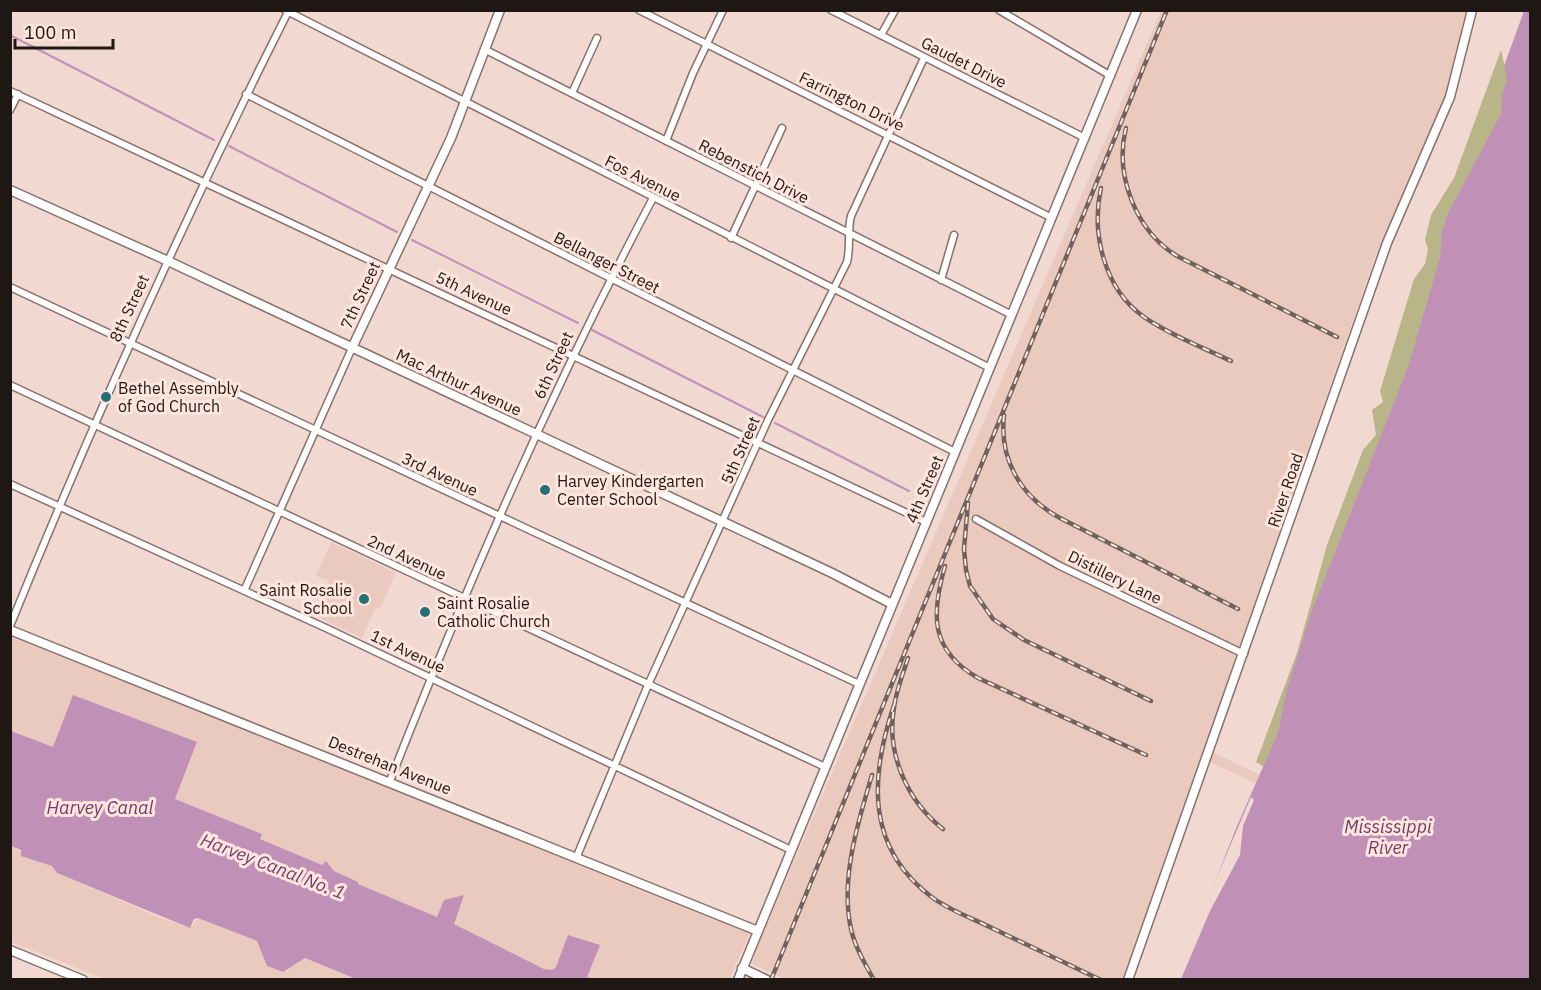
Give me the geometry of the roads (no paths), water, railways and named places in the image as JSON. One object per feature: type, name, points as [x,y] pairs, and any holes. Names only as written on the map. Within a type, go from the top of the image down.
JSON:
[{"type":"main road","name":"7th Street","points":[[352,348],[428,186],[464,103],[500,10]]},
{"type":"main road","name":"River Road","points":[[1128,980],[1245,654],[1387,243],[1450,97],[1472,10]]},
{"type":"main road","name":"4th Street","points":[[738,980],[1137,11]]},
{"type":"main road","name":"Mac Arthur Avenue","points":[[10,190],[168,261],[892,604]]},
{"type":"main road","name":"Destrehan Avenue","points":[[10,628],[758,931]]},
{"type":"main road","points":[[10,950],[70,977],[83,980]]},
{"type":"main road","points":[[742,968],[767,980]]},
{"type":"street","name":"Farrington Drive","points":[[639,10],[1052,218]]},
{"type":"street","points":[[666,141],[723,10]]},
{"type":"street","name":"Gaudet Drive","points":[[831,10],[1085,138]]},
{"type":"street","points":[[881,35],[895,10]]},
{"type":"street","points":[[999,10],[1111,76]]},
{"type":"street","name":"8th Street","points":[[10,628],[129,343],[204,180],[287,11]]},
{"type":"street","name":"Fos Avenue","points":[[287,11],[464,103],[990,368]]},
{"type":"street","points":[[572,93],[597,38]]},
{"type":"street","name":"Rebenstich Drive","points":[[484,49],[1012,315]]},
{"type":"street","name":"5th Street","points":[[577,856],[648,685],[722,522],[793,370],[848,262],[851,248],[849,234],[851,216],[924,58]]},
{"type":"street","name":"5th Avenue","points":[[10,91],[759,441],[926,522]]},
{"type":"street","points":[[10,110],[18,94]]},
{"type":"street","name":"Bellanger Street","points":[[246,94],[955,452]]},
{"type":"street","points":[[731,238],[782,128]]},
{"type":"street","name":"6th Street","points":[[390,781],[463,598],[535,434],[609,279],[653,198]]},
{"type":"street","points":[[941,280],[954,235]]},
{"type":"street","name":"3rd Avenue","points":[[10,287],[859,684]]},
{"type":"street","name":"7th Street","points":[[244,591],[352,348]]},
{"type":"street","name":"2nd Avenue","points":[[10,386],[825,767]]},
{"type":"street","name":"1st Avenue","points":[[10,484],[431,677],[791,850]]},
{"type":"street","name":"Distillery Lane","points":[[975,519],[1060,566],[1245,654]]},
{"type":"water","name":"Mississippi River","points":[[1524,11],[1530,11],[1530,979],[1176,980],[1237,826],[1278,733],[1286,693],[1310,616],[1408,367],[1440,258],[1442,231],[1448,213],[1501,114],[1502,94],[1507,81],[1504,66]]},
{"type":"water","name":"Harvey Canal","points":[[73,695],[197,742],[175,799],[262,834],[260,839],[322,865],[326,861],[334,871],[358,884],[437,917],[444,900],[464,895],[454,924],[544,969],[552,970],[556,967],[568,935],[600,945],[587,977],[593,979],[356,979],[305,958],[283,972],[267,966],[257,941],[198,918],[194,919],[190,928],[57,873],[52,866],[21,856],[21,850],[11,846],[11,731],[53,747]]},
{"type":"waterway","points":[[10,35],[214,140]]},
{"type":"waterway","points":[[229,146],[397,232]]},
{"type":"waterway","points":[[412,240],[578,323]]},
{"type":"waterway","points":[[592,330],[763,417]]},
{"type":"waterway","points":[[775,423],[909,491]]},
{"type":"railway","points":[[771,980],[1167,10]]},
{"type":"railway","points":[[1126,128],[1123,146],[1126,183],[1140,217],[1163,245],[1177,256],[1337,337]]},
{"type":"railway","points":[[1101,188],[1098,205],[1100,241],[1110,276],[1119,291],[1144,317],[1175,335],[1231,361]]},
{"type":"railway","points":[[1004,415],[1003,431],[1009,462],[1024,488],[1046,509],[1238,609]]},
{"type":"railway","points":[[968,503],[964,549],[966,570],[970,586],[993,619],[1024,640],[1151,701]]},
{"type":"railway","points":[[945,566],[938,600],[938,630],[951,656],[962,667],[978,678],[1146,755]]},
{"type":"railway","points":[[908,658],[894,708],[892,725],[896,759],[919,805],[943,829]]},
{"type":"railway","points":[[894,705],[880,758],[878,785],[879,810],[884,834],[895,857],[911,878],[947,907],[1101,980]]},
{"type":"railway","points":[[872,775],[852,851],[848,910],[853,936],[874,980]]},
{"type":"place","name":"Bethel Assembly of God Church","points":[[106,397]]},
{"type":"place","name":"Harvey Kindergarten Center School","points":[[545,490]]},
{"type":"place","name":"Saint Rosalie School","points":[[364,599]]},
{"type":"place","name":"Saint Rosalie Catholic Church","points":[[425,612]]},
{"type":"water label","name":"Harvey Canal No. 1","points":[[273,866]]}]
